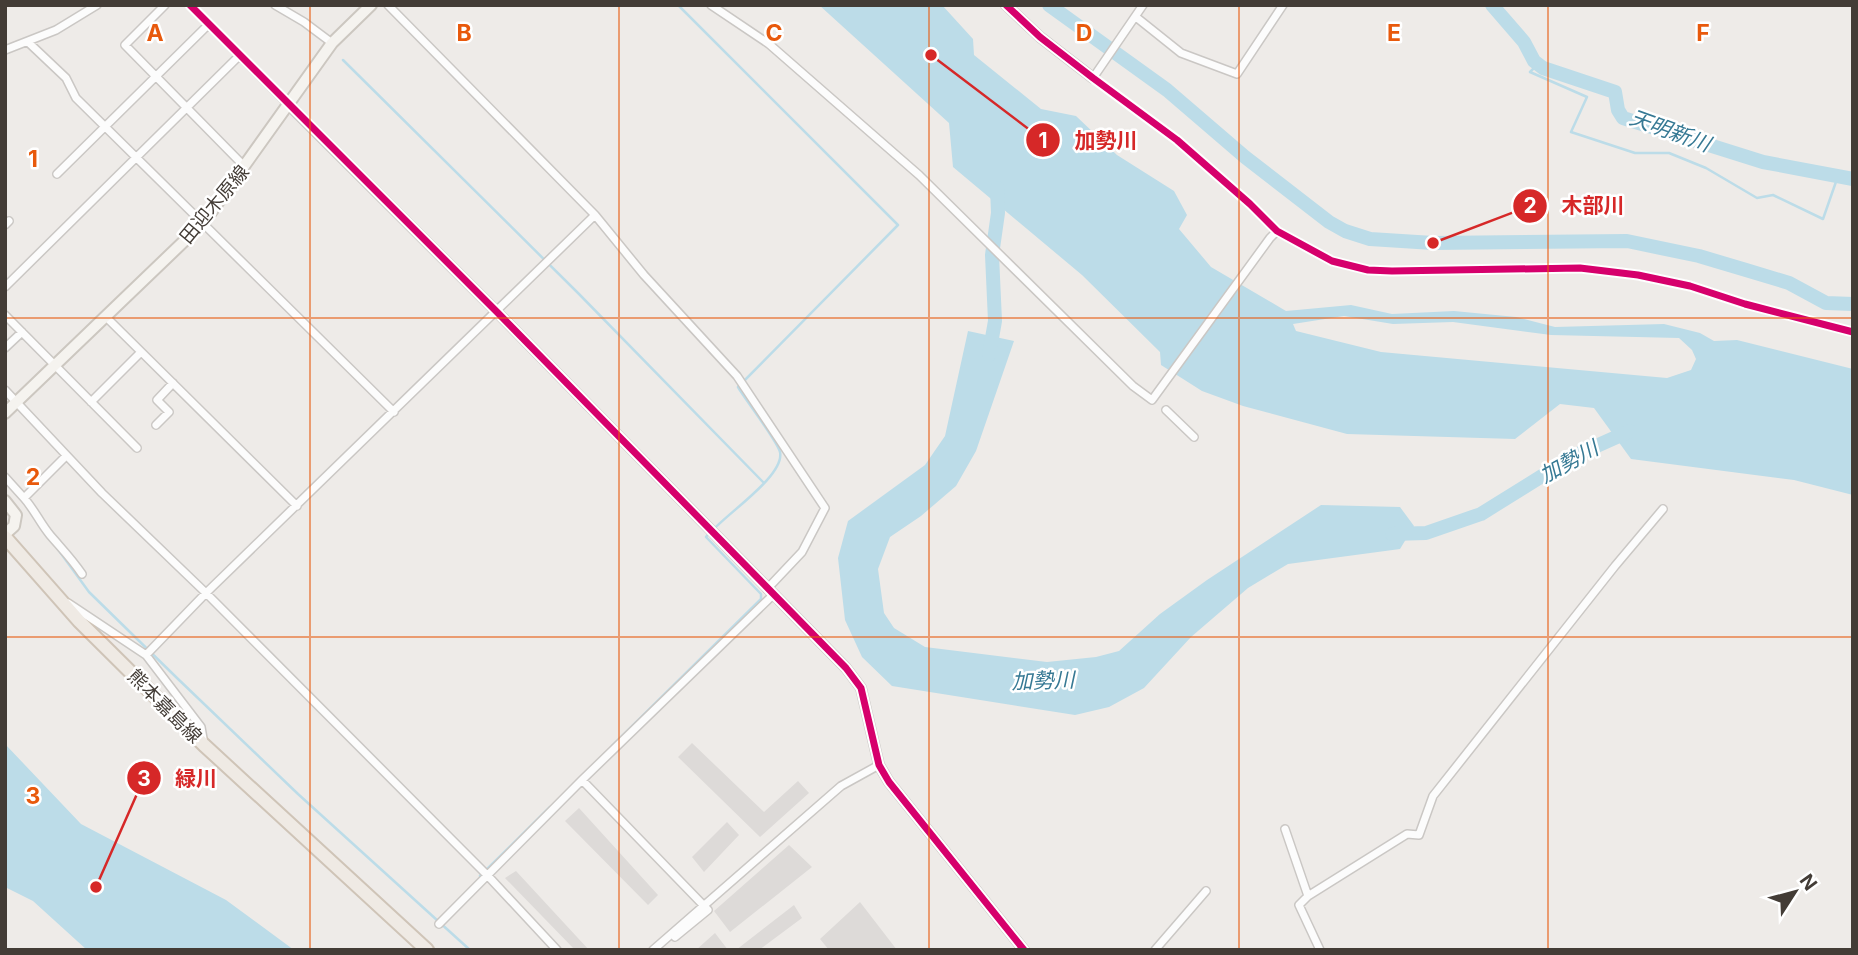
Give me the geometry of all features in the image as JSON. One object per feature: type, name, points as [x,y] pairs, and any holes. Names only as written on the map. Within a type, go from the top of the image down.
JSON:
[{"type":"main road","name":"田迎木原線","points":[[5,413],[204,222],[246,167],[332,43],[370,5]]},
{"type":"main road","points":[[5,501],[16,515],[13,526],[5,535]]},
{"type":"main road","name":"熊本嘉島線","points":[[5,535],[79,621],[204,745],[427,950]]},
{"type":"street","points":[[5,50],[56,30],[97,5]]},
{"type":"street","points":[[165,5],[125,45],[246,167]]},
{"type":"street","points":[[190,5],[497,312],[846,668],[861,688],[879,765],[889,782],[1024,950]]},
{"type":"street","points":[[275,5],[332,43]]},
{"type":"street","points":[[388,5],[595,215],[644,275],[737,376],[825,508],[803,552],[770,592],[439,924]]},
{"type":"street","points":[[711,5],[769,44],[919,174],[1133,386],[1152,400],[1277,231]]},
{"type":"street","points":[[1006,5],[1040,37],[1177,140],[1277,231],[1318,256],[1368,270],[1580,268],[1638,275],[1689,286],[1745,304],[1853,332]]},
{"type":"street","points":[[1093,78],[1143,5]]},
{"type":"street","points":[[1136,17],[1181,53],[1237,74],[1283,5]]},
{"type":"street","points":[[57,174],[209,24]]},
{"type":"street","points":[[28,41],[66,78],[76,98],[394,412]]},
{"type":"street","points":[[5,287],[240,55]]},
{"type":"street","points":[[146,655],[206,593],[595,215]]},
{"type":"street","points":[[5,315],[137,448]]},
{"type":"street","points":[[104,316],[297,506]]},
{"type":"street","points":[[5,348],[22,332]]},
{"type":"street","points":[[91,402],[141,352]]},
{"type":"street","points":[[156,425],[169,412],[157,400],[173,383]]},
{"type":"street","points":[[5,390],[102,494],[206,593],[488,876],[556,950]]},
{"type":"street","points":[[1166,410],[1194,437]]},
{"type":"street","points":[[24,498],[66,456]]},
{"type":"street","points":[[5,477],[36,512],[50,536],[68,552],[82,574]]},
{"type":"street","points":[[1320,950],[1299,905],[1308,895],[1407,834],[1419,835],[1433,796],[1663,509]]},
{"type":"street","points":[[60,597],[146,655],[201,727],[204,745]]},
{"type":"street","points":[[653,950],[841,786],[879,765]]},
{"type":"street","points":[[582,780],[708,910],[659,950]]},
{"type":"street","points":[[1285,829],[1308,895]]},
{"type":"street","points":[[1155,950],[1206,891]]},
{"type":"shaded area","points":[[692,743],[764,812],[798,781],[809,793],[760,837],[678,757]]},
{"type":"shaded area","points":[[579,808],[658,895],[648,905],[565,821]]},
{"type":"shaded area","points":[[727,822],[739,835],[704,872],[692,857]]},
{"type":"shaded area","points":[[789,845],[812,867],[730,932],[714,911]]},
{"type":"shaded area","points":[[516,871],[589,950],[575,950],[505,878]]},
{"type":"shaded area","points":[[860,902],[897,950],[829,950],[820,939]]},
{"type":"shaded area","points":[[794,905],[802,918],[759,950],[736,950]]},
{"type":"shaded area","points":[[715,933],[728,950],[696,950]]},
{"type":"water","points":[[819,5],[942,5],[973,39],[974,55],[1041,109],[1076,116],[1117,155],[1174,191],[1187,215],[1179,229],[1211,267],[1286,311],[1351,305],[1392,314],[1454,311],[1516,317],[1555,327],[1664,324],[1700,333],[1714,341],[1737,340],[1853,369],[1853,495],[1794,480],[1631,459],[1594,408],[1560,404],[1515,439],[1347,434],[1243,406],[1202,391],[1161,365],[1160,352],[1082,275],[953,167],[949,123]],"holes":[[[1344,316],[1393,324],[1453,322],[1551,335],[1679,338],[1692,350],[1696,359],[1691,370],[1667,378],[1381,352],[1296,331],[1293,324]]]},
{"type":"water","points":[[968,331],[1014,341],[976,451],[956,486],[921,516],[890,537],[878,569],[884,613],[894,628],[925,647],[1047,662],[1096,657],[1119,651],[1160,614],[1207,580],[1321,505],[1400,507],[1414,526],[1400,549],[1288,564],[1248,588],[1191,637],[1144,688],[1109,707],[1075,715],[892,686],[862,657],[845,620],[838,558],[848,521],[925,465],[945,436]]},
{"type":"water","points":[[5,744],[81,824],[226,900],[294,950],[87,950],[33,901],[5,887]]},
{"type":"waterway","points":[[678,5],[898,225],[738,387],[778,447],[779,461],[765,482],[714,529]]},
{"type":"waterway","points":[[1049,5],[1167,90],[1245,157],[1329,222],[1345,231],[1370,239],[1433,243],[1627,241],[1699,256],[1789,283],[1826,303],[1853,304]]},
{"type":"waterway","name":"天明新川","points":[[1492,5],[1524,42],[1534,61],[1543,68],[1615,92],[1618,110],[1623,118],[1763,162],[1853,179]]},
{"type":"waterway","points":[[343,60],[578,293],[763,482]]},
{"type":"waterway","points":[[1540,62],[1530,72],[1587,97],[1571,132],[1635,153],[1669,153],[1706,168],[1757,198],[1773,195],[1823,219],[1838,176]]},
{"type":"waterway","name":"加勢川","points":[[989,355],[995,321],[992,255],[998,213],[997,188]]},
{"type":"waterway","name":"加勢川","points":[[1392,534],[1426,533],[1481,514],[1574,456],[1630,431]]},
{"type":"waterway","points":[[612,746],[761,599],[761,594],[706,537],[709,533]]},
{"type":"waterway","points":[[57,548],[89,592],[177,678],[298,794],[470,950]]},
{"type":"waterway","points":[[480,876],[550,807]]},
{"type":"cycle path","points":[[190,5],[497,312],[846,668],[861,688],[879,765],[889,782],[1024,950]]},
{"type":"cycle path","points":[[1006,5],[1040,37],[1177,140],[1277,231],[1332,261],[1368,270],[1580,268],[1638,275],[1690,286],[1745,304],[1853,332]]},
{"type":"place","name":"加勢川","points":[[931,55]]},
{"type":"place","name":"木部川","points":[[1433,243]]},
{"type":"place","name":"緑川","points":[[96,887]]}]
